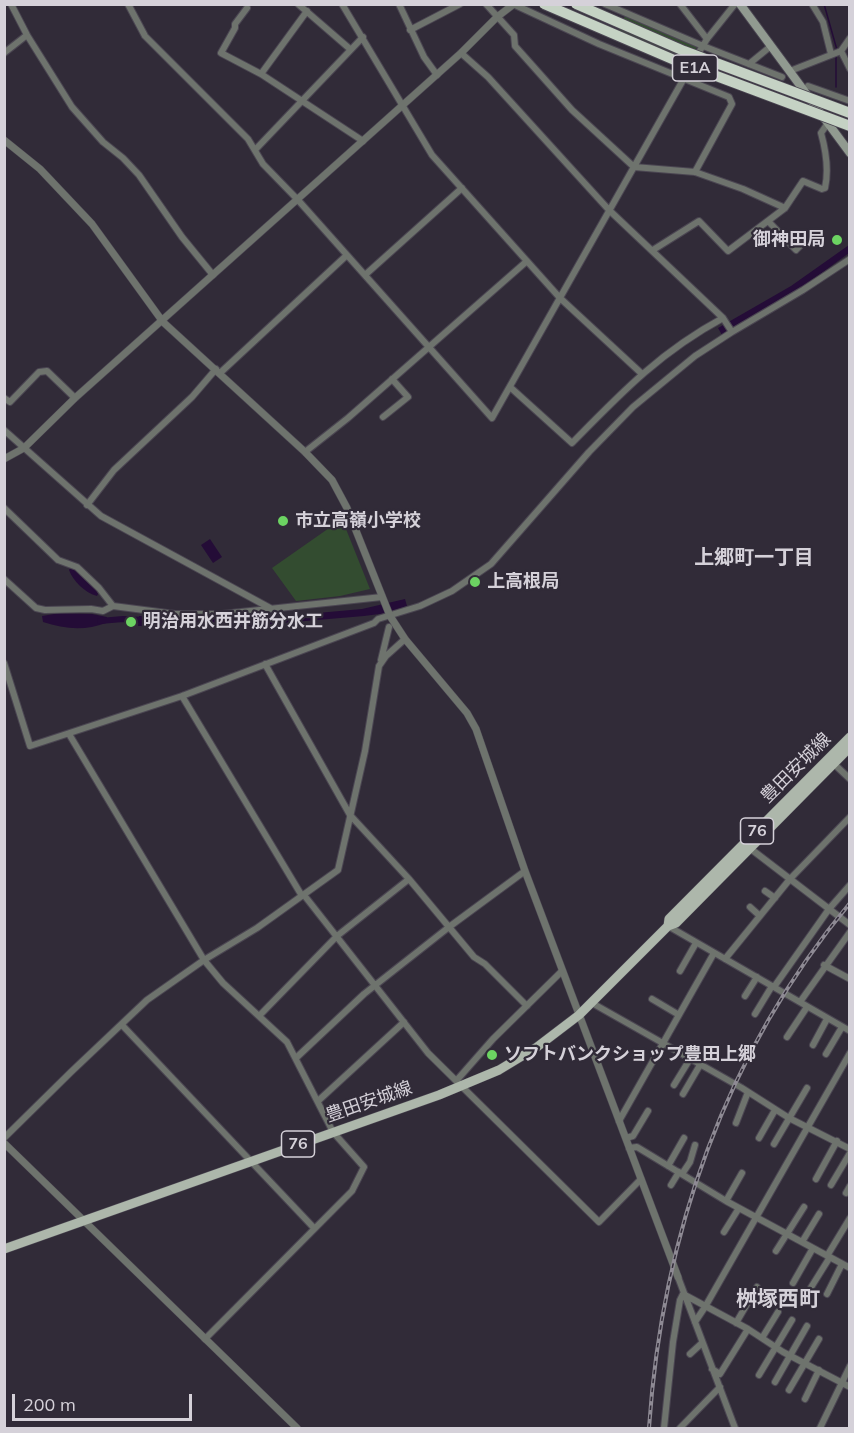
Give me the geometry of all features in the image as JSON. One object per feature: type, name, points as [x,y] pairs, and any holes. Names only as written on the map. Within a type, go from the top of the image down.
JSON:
[{"type":"highway","name":"E1A","points":[[544,4],[689,66],[849,126]]},
{"type":"highway","name":"E1A","points":[[576,4],[684,51],[849,112]]},
{"type":"main road","points":[[740,4],[849,153]]},
{"type":"main road","name":"豊田安城線","points":[[831,761],[849,737]]},
{"type":"main road","name":"豊田安城線","points":[[4,1249],[333,1132],[512,1063],[592,1003],[668,926],[669,919],[747,846],[831,761],[849,747]]},
{"type":"street","points":[[11,4],[27,35],[72,107],[103,142],[139,175],[182,237],[213,275]]},
{"type":"street","points":[[128,4],[145,36],[248,139],[263,164],[298,200],[492,418],[683,79],[707,39],[735,4]]},
{"type":"street","points":[[298,4],[350,49]]},
{"type":"street","points":[[342,4],[432,154],[560,298],[641,373]]},
{"type":"street","points":[[399,4],[424,57],[437,75]]},
{"type":"street","points":[[410,30],[460,4]]},
{"type":"street","points":[[486,4],[514,35],[515,46],[572,110],[634,167],[695,172],[743,189],[785,208]]},
{"type":"street","points":[[605,4],[782,77]]},
{"type":"street","points":[[680,4],[707,39]]},
{"type":"street","points":[[812,4],[823,22],[831,54]]},
{"type":"street","points":[[4,459],[24,447],[75,398],[163,322],[437,75],[497,17],[514,5],[598,44],[729,97],[732,104],[695,172]]},
{"type":"street","points":[[247,8],[235,24],[221,53],[261,74],[363,141]]},
{"type":"street","points":[[261,74],[307,11]]},
{"type":"street","points":[[598,44],[623,12]]},
{"type":"street","points":[[4,53],[27,35]]},
{"type":"street","points":[[255,150],[363,37]]},
{"type":"street","points":[[790,71],[841,51],[849,38]]},
{"type":"street","points":[[749,64],[771,46]]},
{"type":"street","points":[[841,51],[849,69]]},
{"type":"street","points":[[461,53],[488,77],[609,210],[653,250],[732,330]]},
{"type":"street","points":[[808,86],[849,101]]},
{"type":"street","points":[[653,250],[699,221],[728,251],[785,208],[803,182],[825,188],[825,152],[822,133],[828,123]]},
{"type":"street","points":[[4,140],[40,169],[92,224],[163,322],[305,452],[332,480],[346,508],[389,614],[405,639],[466,713],[476,729],[525,871],[734,1425],[726,1428]]},
{"type":"street","points":[[365,275],[462,188]]},
{"type":"street","points":[[768,222],[796,250],[804,242]]},
{"type":"street","points":[[87,505],[114,470],[218,371],[347,255]]},
{"type":"street","points":[[4,663],[30,746],[182,696],[389,614],[420,606],[452,591],[491,564],[589,452],[633,407],[687,362],[732,330],[803,290],[849,259]]},
{"type":"street","points":[[305,452],[527,261]]},
{"type":"street","points":[[510,387],[572,443],[641,373],[691,335],[724,320]]},
{"type":"street","points":[[4,398],[10,402],[39,372],[46,371],[75,398]]},
{"type":"street","points":[[383,417],[408,397],[392,379]]},
{"type":"street","points":[[4,430],[100,516],[271,608]]},
{"type":"street","points":[[4,508],[58,560],[77,567],[99,588],[113,606]]},
{"type":"street","points":[[4,579],[36,608],[45,610],[92,609],[103,611],[113,606],[175,614],[222,614],[384,600]]},
{"type":"street","points":[[4,1138],[147,1000],[204,960],[257,928],[338,870],[389,627]]},
{"type":"street","points":[[379,666],[386,656],[405,639]]},
{"type":"street","points":[[265,664],[350,815],[409,879],[474,957],[485,964],[527,1006]]},
{"type":"street","points":[[182,696],[303,896],[428,1053],[599,1222],[641,1179]]},
{"type":"street","points":[[69,734],[204,960],[287,1042],[333,1132],[364,1167],[352,1191],[205,1339]]},
{"type":"street","points":[[831,761],[849,779]]},
{"type":"street","points":[[725,959],[790,879],[849,817]]},
{"type":"street","points":[[747,846],[849,925]]},
{"type":"street","points":[[296,1058],[376,985],[525,871]]},
{"type":"street","points":[[260,1015],[337,936],[409,879]]},
{"type":"street","points":[[755,1014],[829,909],[849,885]]},
{"type":"street","points":[[765,891],[775,898]]},
{"type":"street","points":[[750,907],[760,916]]},
{"type":"street","points":[[668,926],[849,1031]]},
{"type":"street","points":[[800,1002],[849,932]]},
{"type":"street","points":[[680,971],[696,942]]},
{"type":"street","points":[[620,1122],[714,953]]},
{"type":"street","points":[[824,965],[849,979]]},
{"type":"street","points":[[460,1083],[493,1039],[562,970]]},
{"type":"street","points":[[745,996],[757,977]]},
{"type":"street","points":[[652,999],[679,1015]]},
{"type":"street","points":[[592,1003],[789,1118],[849,1149]]},
{"type":"street","points":[[787,1037],[807,1007]]},
{"type":"street","points":[[813,1045],[827,1018]]},
{"type":"street","points":[[318,1101],[404,1022]]},
{"type":"street","points":[[122,1025],[314,1227]]},
{"type":"street","points":[[826,1054],[842,1027]]},
{"type":"street","points":[[694,1322],[705,1307],[741,1239],[809,1127],[849,1053]]},
{"type":"street","points":[[674,1085],[690,1059]]},
{"type":"street","points":[[682,1094],[700,1065]]},
{"type":"street","points":[[774,1144],[807,1088]]},
{"type":"street","points":[[736,1123],[748,1092]]},
{"type":"street","points":[[759,1138],[775,1110]]},
{"type":"street","points":[[626,1138],[633,1136],[648,1111]]},
{"type":"street","points":[[668,1166],[684,1138]]},
{"type":"street","points":[[816,1179],[837,1141]]},
{"type":"street","points":[[4,1143],[297,1428]]},
{"type":"street","points":[[671,1185],[690,1162],[695,1145]]},
{"type":"street","points":[[630,1148],[637,1147],[726,1201],[849,1268]]},
{"type":"street","points":[[831,1185],[849,1153]]},
{"type":"street","points":[[726,1201],[742,1173]]},
{"type":"street","points":[[846,1193],[849,1186]]},
{"type":"street","points":[[776,1251],[804,1207]]},
{"type":"street","points":[[724,1232],[739,1208]]},
{"type":"street","points":[[802,1242],[819,1214]]},
{"type":"street","points":[[810,1288],[849,1218]]},
{"type":"street","points":[[793,1283],[813,1248]]},
{"type":"street","points":[[827,1294],[842,1264]]},
{"type":"street","points":[[736,1323],[757,1287]]},
{"type":"street","points":[[684,1294],[849,1387]]},
{"type":"street","points":[[665,1427],[673,1342],[680,1300],[684,1294]]},
{"type":"street","points":[[762,1338],[778,1312]]},
{"type":"street","points":[[759,1376],[792,1320]]},
{"type":"street","points":[[776,1382],[789,1354],[807,1326]]},
{"type":"street","points":[[712,1369],[720,1374],[748,1329]]},
{"type":"street","points":[[789,1390],[819,1339]]},
{"type":"street","points":[[690,1354],[702,1343]]},
{"type":"street","points":[[820,1428],[849,1366]]},
{"type":"street","points":[[805,1399],[819,1370]]},
{"type":"street","points":[[680,1428],[720,1387]]},
{"type":"street","points":[[657,1419],[665,1427]]},
{"type":"green space","points":[[625,16],[697,47],[683,68],[614,40]]},
{"type":"green space","points":[[342,519],[370,589],[340,596],[296,601],[272,568]]},
{"type":"shaded area","points":[[849,245],[849,253],[793,294],[722,335],[718,328],[791,286]]},
{"type":"shaded area","points":[[210,539],[222,557],[213,563],[201,545]]},
{"type":"shaded area","points":[[70,568],[91,582],[97,596],[80,586],[73,578]]},
{"type":"shaded area","points":[[405,599],[407,606],[387,613],[364,616],[235,627],[138,626],[139,616],[239,620],[362,609]]},
{"type":"shaded area","points":[[60,613],[107,617],[106,623],[82,628],[67,628],[43,622],[42,616]]},
{"type":"waterway","points":[[824,4],[837,50]]},
{"type":"waterway","points":[[836,55],[836,87]]},
{"type":"waterway","points":[[100,621],[146,620]]},
{"type":"railway","points":[[649,1428],[656,1356],[668,1286],[685,1217],[708,1150],[735,1084],[768,1021],[806,961],[850,903]]},
{"type":"place","name":"御神田局","points":[[837,240]]},
{"type":"place","name":"市立高嶺小学校","points":[[283,521]]},
{"type":"place","name":"上高根局","points":[[475,582]]},
{"type":"place","name":"明治用水西井筋分水工","points":[[131,622]]},
{"type":"place","name":"ソフトバンクショップ豊田上郷","points":[[492,1055]]},
{"type":"district","name":"上郷町一丁目","points":[[754,558]]},
{"type":"district","name":"桝塚西町","points":[[778,1300]]}]
